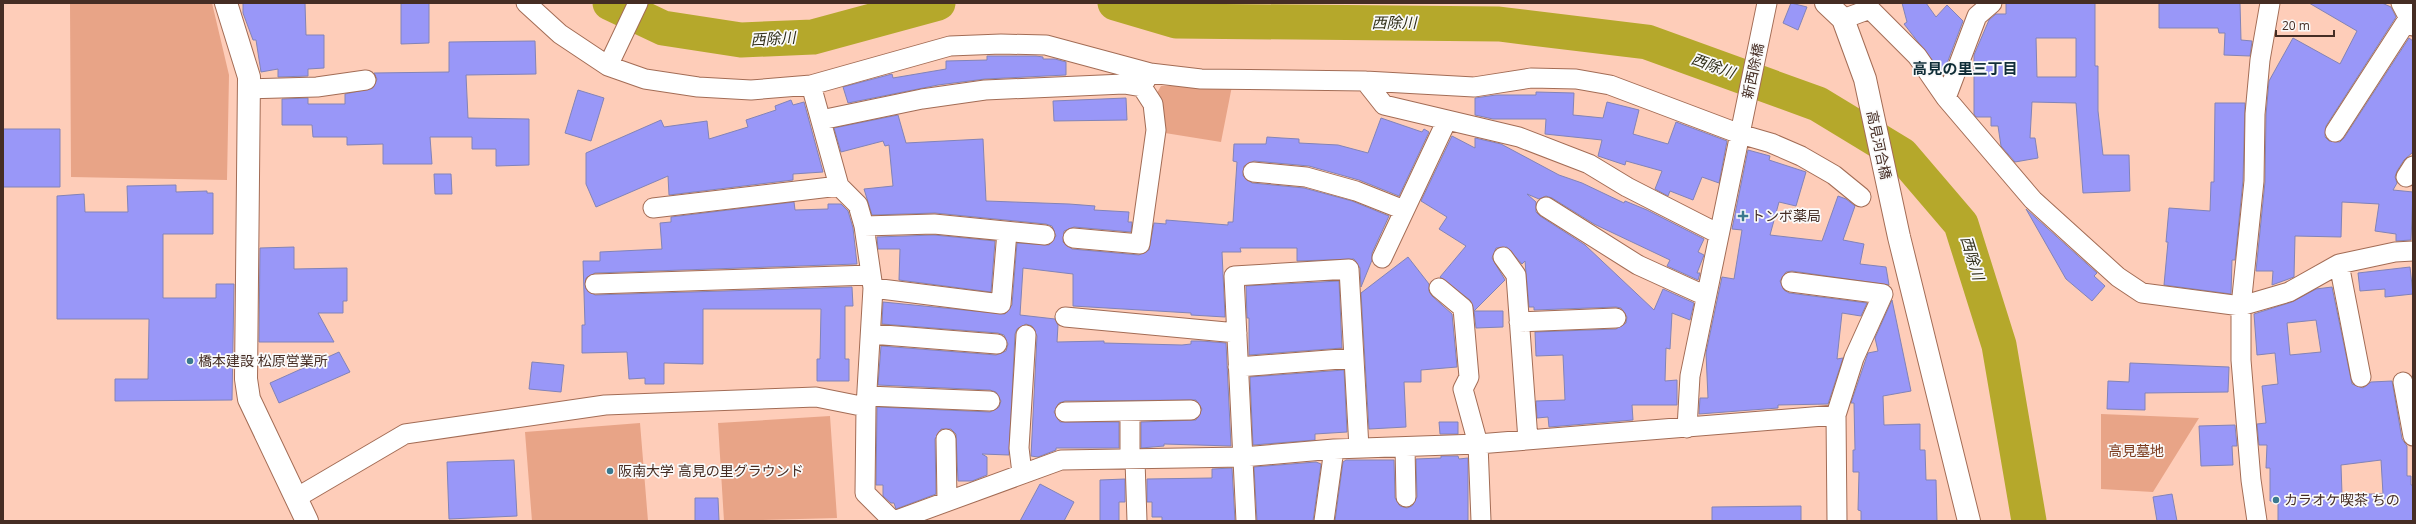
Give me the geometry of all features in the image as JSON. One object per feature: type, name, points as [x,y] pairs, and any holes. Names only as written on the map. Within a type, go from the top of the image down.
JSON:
[{"type":"street","points":[[226,3],[249,77],[246,379],[249,399],[307,521]]},
{"type":"street","points":[[526,3],[560,34],[608,66],[645,78],[698,87],[751,90],[811,85],[950,46],[986,44],[1046,45],[1146,80]]},
{"type":"street","points":[[608,66],[638,3]]},
{"type":"street","points":[[1826,3],[1843,18],[1870,9],[1916,56],[1946,98],[2033,200],[2118,277],[2142,293],[2241,306],[2289,292],[2339,264],[2395,252],[2413,251]]},
{"type":"street","points":[[1946,98],[1977,16],[1992,3]]},
{"type":"street","points":[[2257,521],[2251,480],[2241,360],[2241,306],[2254,181],[2255,114],[2260,60],[2270,3]]},
{"type":"street","name":"新西除橋","points":[[1687,428],[1690,376],[1767,6]]},
{"type":"street","points":[[2335,132],[2407,16]]},
{"type":"street","name":"高見河合橋","points":[[1843,18],[1864,78],[1894,211],[1969,521]]},
{"type":"street","points":[[821,120],[922,99],[985,90],[1124,84],[1146,80],[1201,79],[1365,81],[1474,87],[1531,78],[1576,80],[1610,85],[1771,143],[1800,156],[1834,175],[1860,197]]},
{"type":"street","points":[[249,88],[317,87],[366,80]]},
{"type":"street","points":[[1073,238],[1140,244],[1156,130],[1153,104],[1146,80]]},
{"type":"street","points":[[1365,81],[1384,105],[1519,136],[1589,164],[1627,188],[1719,234]]},
{"type":"street","points":[[811,85],[839,186],[858,205],[864,226],[872,282],[871,334],[866,401],[864,493],[893,521],[947,500],[1061,460],[1243,457],[1334,449],[1478,444],[1836,415]]},
{"type":"street","points":[[1382,258],[1447,120]]},
{"type":"street","points":[[1253,172],[1306,176],[1356,191],[1404,210]]},
{"type":"street","points":[[653,208],[839,186]]},
{"type":"street","points":[[1546,207],[1638,265],[1706,296]]},
{"type":"street","points":[[864,226],[934,224],[1045,235]]},
{"type":"street","points":[[596,284],[872,282],[1001,304],[1007,232]]},
{"type":"street","points":[[1503,257],[1516,275],[1528,440]]},
{"type":"street","points":[[2339,264],[2361,377]]},
{"type":"street","points":[[1246,521],[1234,276],[1349,269],[1359,448]]},
{"type":"street","points":[[1791,282],[1883,294],[1854,358],[1836,415],[1837,521]]},
{"type":"street","points":[[1439,288],[1463,308],[1469,377],[1463,389],[1478,444],[1481,521]]},
{"type":"street","points":[[1065,317],[1237,333]]},
{"type":"street","points":[[1519,322],[1616,318]]},
{"type":"street","points":[[871,334],[997,344]]},
{"type":"street","points":[[1022,473],[1019,448],[1026,335]]},
{"type":"street","points":[[1238,367],[1354,358]]},
{"type":"street","points":[[2403,382],[2413,436]]},
{"type":"street","points":[[296,498],[405,434],[605,405],[816,397],[866,401],[990,401]]},
{"type":"street","points":[[1065,412],[1191,410]]},
{"type":"street","points":[[1130,411],[1137,521]]},
{"type":"street","points":[[946,439],[947,500]]},
{"type":"street","points":[[1405,447],[1406,497]]},
{"type":"street","points":[[1324,521],[1334,449]]},
{"type":"green space","points":[[70,3],[212,3],[229,75],[227,180],[71,177]]},
{"type":"green space","points":[[1161,86],[1232,86],[1221,142],[1165,133],[1163,108],[1157,93]]},
{"type":"green space","name":"高見墓地","points":[[2101,414],[2199,418],[2153,492],[2101,489]]},
{"type":"green space","points":[[830,416],[837,518],[724,521],[718,423]]},
{"type":"green space","points":[[640,423],[648,521],[532,521],[525,432]]},
{"type":"building","points":[[243,3],[305,3],[306,35],[324,35],[324,68],[308,69],[308,76],[278,77],[278,69],[261,72],[256,40],[253,40],[243,13]]},
{"type":"building","points":[[401,3],[429,3],[429,43],[401,44]]},
{"type":"building","points":[[1791,3],[1807,7],[1798,30],[1783,23]]},
{"type":"building","points":[[1902,3],[1926,3],[1936,17],[1947,5],[1963,21],[1943,74],[1904,24],[1907,22]]},
{"type":"building","points":[[2006,3],[2095,3],[2095,66],[2098,66],[2098,111],[2103,155],[2129,155],[2130,191],[2083,193],[2076,103],[2032,102],[2030,138],[2035,138],[2038,158],[2015,162],[2001,146],[1998,126],[1991,126],[1991,117],[1976,117],[1974,114],[1974,55],[1989,20],[1996,14],[2006,14]],"holes":[[[2036,38],[2076,38],[2076,77],[2037,77]]]},
{"type":"building","points":[[2159,3],[2240,3],[2241,40],[2252,41],[2250,56],[2224,55],[2225,33],[2219,33],[2218,28],[2159,28]]},
{"type":"building","points":[[2309,3],[2382,3],[2391,7],[2396,17],[2326,126],[2325,137],[2329,141],[2340,142],[2344,138],[2409,38],[2413,41],[2413,152],[2404,160],[2397,171],[2395,177],[2397,183],[2393,190],[2413,192],[2411,240],[2396,241],[2396,234],[2375,231],[2379,204],[2342,202],[2341,237],[2295,236],[2294,277],[2272,285],[2273,271],[2256,271],[2265,182],[2266,115],[2269,81],[2293,38],[2340,64],[2357,31]]},
{"type":"building","points":[[535,41],[536,74],[466,75],[468,118],[529,119],[529,165],[496,166],[496,149],[472,149],[472,137],[430,137],[432,164],[383,164],[383,144],[347,145],[347,137],[313,137],[312,125],[282,125],[282,99],[308,98],[308,104],[345,104],[345,94],[373,88],[377,79],[374,73],[449,72],[449,42]]},
{"type":"building","points":[[987,56],[1036,56],[1043,57],[1043,59],[1055,59],[1066,62],[1066,75],[985,79],[938,85],[848,103],[843,87],[892,74],[893,78],[946,69],[946,61],[987,60]]},
{"type":"building","points":[[578,90],[604,98],[591,141],[565,133]]},
{"type":"building","points":[[1536,92],[1574,93],[1573,115],[1603,118],[1607,102],[1639,110],[1633,134],[1668,144],[1676,122],[1727,141],[1719,183],[1702,177],[1693,200],[1670,191],[1668,196],[1655,189],[1662,171],[1626,161],[1625,165],[1598,156],[1602,140],[1545,134],[1546,119],[1493,119],[1475,115],[1475,98],[1496,95],[1536,95]]},
{"type":"building","points":[[1126,98],[1127,120],[1054,121],[1053,101]]},
{"type":"building","points":[[791,100],[793,105],[804,102],[823,172],[793,174],[793,180],[669,195],[668,176],[596,207],[586,184],[586,153],[661,120],[664,127],[707,121],[709,139],[748,127],[746,120],[776,110],[775,106]]},
{"type":"building","points":[[2215,103],[2245,103],[2243,180],[2235,260],[2232,260],[2231,294],[2164,285],[2168,242],[2166,242],[2169,208],[2210,211],[2211,182],[2214,182]]},
{"type":"building","points":[[898,115],[906,143],[983,139],[986,201],[1095,206],[1094,210],[1129,212],[1128,222],[1132,222],[1131,232],[1074,227],[1064,231],[1063,242],[1072,249],[1139,255],[1149,250],[1154,223],[1166,224],[1166,220],[1228,225],[1228,222],[1233,222],[1237,162],[1233,161],[1234,144],[1266,144],[1267,137],[1299,139],[1299,143],[1338,145],[1368,153],[1381,118],[1422,132],[1424,129],[1429,132],[1399,196],[1359,180],[1309,166],[1254,161],[1244,166],[1243,176],[1252,183],[1304,188],[1352,201],[1389,216],[1372,253],[1372,260],[1361,287],[1360,268],[1354,259],[1297,261],[1297,248],[1240,248],[1241,252],[1222,252],[1225,317],[1191,315],[1191,313],[1073,306],[1073,274],[1023,268],[1020,315],[1055,319],[1058,325],[1057,342],[1104,341],[1104,343],[1182,345],[1191,344],[1191,341],[1226,343],[1231,446],[1164,444],[1164,446],[1141,448],[1141,422],[1196,420],[1202,409],[1196,400],[1065,401],[1059,403],[1054,412],[1060,422],[1119,422],[1119,448],[1056,448],[1056,450],[1038,457],[1031,456],[1037,336],[1032,326],[1026,324],[1017,329],[1015,334],[1009,455],[982,454],[987,457],[987,475],[972,481],[958,481],[956,434],[951,429],[941,429],[935,439],[936,494],[896,509],[894,503],[891,503],[883,496],[883,485],[876,485],[877,407],[990,412],[999,407],[1001,401],[996,392],[990,390],[878,385],[881,346],[996,355],[1006,351],[1008,344],[1004,335],[998,333],[882,324],[883,302],[1005,314],[1012,305],[1017,243],[1049,245],[1056,236],[1052,226],[1046,224],[935,213],[872,215],[864,189],[893,186],[889,145],[885,146],[883,141],[841,152],[834,128]]},
{"type":"building","points":[[3,129],[60,129],[60,187],[3,187]]},
{"type":"building","points":[[1452,136],[1475,148],[1475,138],[1501,144],[1559,175],[1582,183],[1624,203],[1625,201],[1647,210],[1704,239],[1698,252],[1704,255],[1697,273],[1700,273],[1698,280],[1667,266],[1670,260],[1594,224],[1552,198],[1546,196],[1539,199],[1527,194],[1536,202],[1536,212],[1540,216],[1585,245],[1654,310],[1663,289],[1694,303],[1690,320],[1672,313],[1670,349],[1666,348],[1665,381],[1677,380],[1677,405],[1632,405],[1633,420],[1549,427],[1548,417],[1537,418],[1536,401],[1565,400],[1563,355],[1536,356],[1535,332],[1616,329],[1626,323],[1627,317],[1621,308],[1616,307],[1534,310],[1534,307],[1529,307],[1525,261],[1522,264],[1507,247],[1496,248],[1492,258],[1505,280],[1474,311],[1470,300],[1440,277],[1466,246],[1439,229],[1447,217],[1421,201]]},
{"type":"building","points":[[1748,150],[1770,156],[1769,160],[1806,172],[1796,206],[1779,202],[1770,235],[1822,241],[1838,196],[1846,199],[1855,206],[1843,240],[1864,244],[1860,264],[1886,267],[1889,285],[1792,271],[1786,272],[1780,281],[1784,290],[1789,293],[1867,303],[1861,316],[1842,313],[1837,359],[1843,358],[1828,404],[1778,405],[1778,408],[1699,414],[1700,398],[1708,398],[1706,353],[1722,277],[1734,279],[1742,230],[1732,229]]},
{"type":"building","points":[[434,174],[451,174],[452,194],[435,194]]},
{"type":"building","points":[[176,185],[176,192],[207,191],[207,193],[213,193],[213,234],[163,234],[163,298],[216,298],[216,284],[234,284],[232,400],[115,401],[115,379],[148,379],[149,319],[57,319],[57,196],[84,194],[85,212],[128,212],[127,186]]},
{"type":"building","points":[[794,202],[795,210],[828,209],[828,204],[841,204],[848,211],[853,228],[857,264],[595,273],[586,278],[586,289],[595,295],[852,287],[853,306],[845,306],[845,359],[849,359],[849,381],[817,381],[817,359],[820,359],[821,309],[703,309],[703,364],[664,363],[664,384],[645,384],[645,378],[629,379],[627,352],[582,353],[582,325],[585,325],[583,261],[600,261],[600,252],[662,249],[660,223],[671,222],[671,217]]},
{"type":"building","points":[[2026,209],[2097,273],[2094,276],[2105,286],[2092,301],[2066,279]]},
{"type":"building","points":[[934,235],[995,241],[991,292],[899,280],[900,249],[878,249],[877,237]]},
{"type":"building","points":[[294,247],[294,269],[347,268],[347,301],[343,301],[343,313],[318,313],[334,342],[259,342],[260,248]]},
{"type":"building","points":[[1408,257],[1429,284],[1429,291],[1432,296],[1452,314],[1457,367],[1421,370],[1421,382],[1404,382],[1406,427],[1369,429],[1361,293]]},
{"type":"building","points":[[2410,267],[2413,294],[2385,297],[2385,289],[2360,291],[2358,273]]},
{"type":"building","points":[[1339,281],[1342,348],[1249,355],[1249,318],[1247,318],[1246,286]]},
{"type":"building","points":[[2332,287],[2352,384],[2363,388],[2371,382],[2392,381],[2402,439],[2407,446],[2407,476],[2411,476],[2411,485],[2413,485],[2413,521],[2278,521],[2278,502],[2270,501],[2270,468],[2266,468],[2267,445],[2259,445],[2257,424],[2266,423],[2262,386],[2278,384],[2275,353],[2257,355],[2254,314],[2292,302],[2316,289]],"holes":[[[2316,320],[2321,352],[2290,355],[2287,323]],[[2381,460],[2383,494],[2342,494],[2341,465]]]},
{"type":"building","points":[[1892,300],[1911,391],[1883,396],[1884,425],[1920,424],[1920,450],[1925,450],[1926,480],[1936,480],[1937,521],[1861,521],[1861,511],[1858,510],[1859,472],[1853,472],[1853,450],[1855,450],[1854,403],[1851,403],[1868,353],[1878,351],[1875,338]]},
{"type":"building","points":[[1474,311],[1503,311],[1503,327],[1476,328]]},
{"type":"building","points":[[339,352],[350,372],[279,403],[270,383]]},
{"type":"building","points":[[532,362],[564,365],[561,392],[529,389]]},
{"type":"building","points":[[2130,363],[2229,367],[2228,392],[2145,393],[2145,410],[2107,409],[2108,381],[2129,382]]},
{"type":"building","points":[[1344,370],[1347,432],[1315,434],[1315,440],[1253,445],[1250,377]]},
{"type":"building","points":[[1439,422],[1458,422],[1458,434],[1440,434]]},
{"type":"building","points":[[2235,425],[2237,446],[2232,446],[2233,465],[2201,466],[2199,426]]},
{"type":"building","points":[[1441,456],[1458,456],[1459,459],[1468,458],[1468,521],[1335,521],[1343,462],[1346,460],[1394,460],[1395,498],[1400,506],[1407,508],[1412,506],[1417,497],[1416,459],[1441,458]]},
{"type":"building","points":[[514,460],[517,516],[449,519],[447,462]]},
{"type":"building","points":[[1316,462],[1321,464],[1313,521],[1257,521],[1254,467]]},
{"type":"building","points":[[1232,468],[1235,521],[1162,521],[1162,517],[1152,517],[1152,502],[1147,502],[1147,479],[1212,478],[1212,469]]},
{"type":"building","points":[[1125,479],[1125,502],[1119,502],[1119,521],[1100,521],[1100,480]]},
{"type":"building","points":[[1040,484],[1074,502],[1064,521],[1020,521]]},
{"type":"building","points":[[2172,494],[2177,521],[2157,521],[2153,497]]},
{"type":"building","points":[[695,498],[718,498],[719,521],[695,521]]},
{"type":"building","points":[[1801,506],[1801,521],[1712,521],[1712,507]]},
{"type":"waterway","name":"西除川","points":[[610,3],[663,28],[741,40],[813,37],[938,3]]},
{"type":"waterway","name":"西除川","points":[[1115,3],[1176,21],[1499,24],[1647,42],[1818,104],[1902,155],[1961,224],[1999,345],[2029,521]]},
{"type":"place","name":"トンボ薬局","points":[[1743,216]]},
{"type":"place","name":"橋本建設 松原営業所","points":[[190,361]]},
{"type":"place","name":"阪南大学 高見の里グラウンド","points":[[610,471]]},
{"type":"place","name":"カラオケ喫茶 ちの","points":[[2276,500]]},
{"type":"district","name":"高見の里三丁目","points":[[1965,69]]}]
